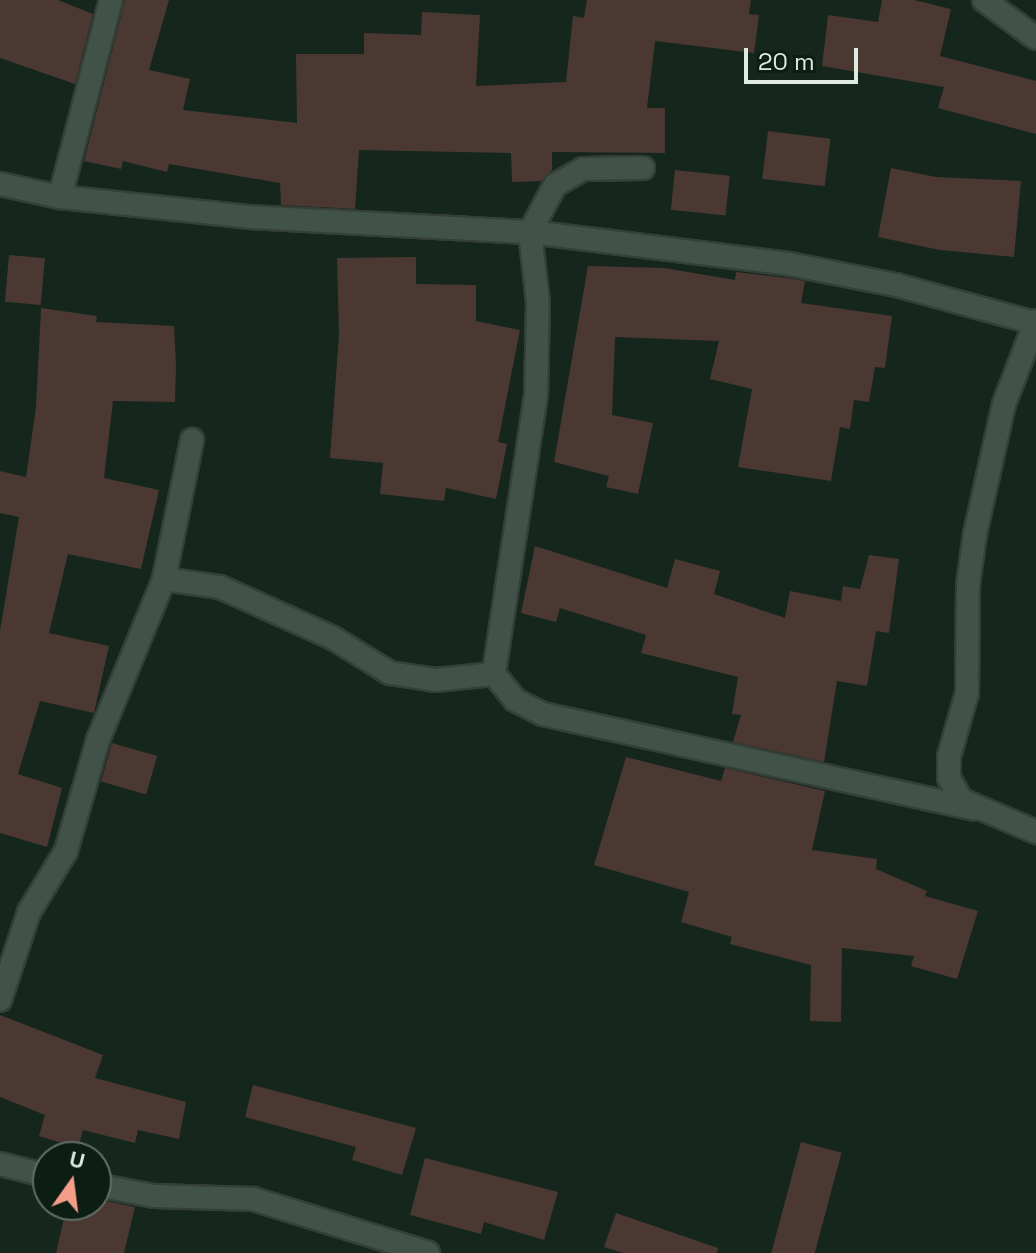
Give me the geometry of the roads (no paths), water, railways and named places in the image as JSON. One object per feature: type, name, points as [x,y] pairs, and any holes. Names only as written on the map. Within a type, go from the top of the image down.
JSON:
[{"type":"street","points":[[60,197],[111,0]]},
{"type":"street","points":[[984,0],[1036,38]]},
{"type":"street","points":[[643,168],[583,169],[555,185],[530,232],[538,302],[536,395],[494,674],[515,700],[543,714],[974,809],[1036,832]]},
{"type":"street","points":[[0,184],[60,197],[251,217],[530,232],[789,264],[896,285],[1035,322],[1004,404],[968,585],[967,693],[949,756],[949,778],[955,792],[974,809]]},
{"type":"street","points":[[0,1000],[29,912],[66,851],[98,740],[164,579],[192,440]]},
{"type":"street","points":[[164,579],[220,587],[333,638],[390,673],[436,680],[494,674]]},
{"type":"street","points":[[0,1164],[32,1172]]},
{"type":"street","points":[[112,1188],[154,1196],[253,1199],[428,1253]]}]
